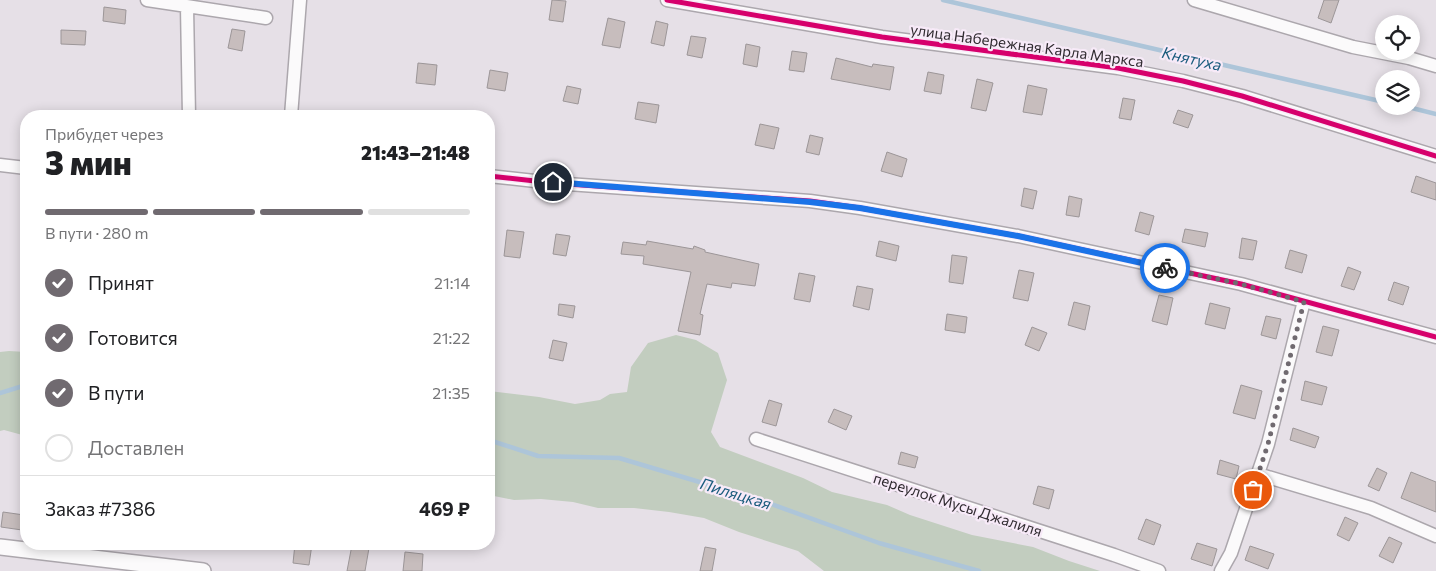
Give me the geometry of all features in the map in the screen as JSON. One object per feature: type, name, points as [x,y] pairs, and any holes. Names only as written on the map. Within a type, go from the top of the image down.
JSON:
[{"type":"street","points":[[147,0],[266,18]]},
{"type":"street","points":[[291,110],[300,0]]},
{"type":"street","name":"улица Набережная Карла Маркса","points":[[667,0],[882,37],[1118,68],[1184,81],[1242,96],[1436,156]]},
{"type":"street","points":[[1194,0],[1353,47],[1409,58],[1436,66]]},
{"type":"street","points":[[187,7],[189,110]]},
{"type":"street","points":[[0,165],[20,167]]},
{"type":"street","points":[[495,177],[810,202],[860,208],[1028,238],[1241,284],[1436,337]]},
{"type":"street","points":[[1221,571],[1231,553],[1268,444],[1304,302]]},
{"type":"street","name":"переулок Мусы Джалиля","points":[[756,439],[1159,571]]},
{"type":"street","points":[[1258,474],[1371,508],[1436,536]]},
{"type":"street","points":[[0,547],[20,549]]},
{"type":"street","points":[[25,550],[203,571]]},
{"type":"green space","points":[[676,335],[696,340],[718,353],[727,380],[711,432],[720,447],[803,478],[832,492],[887,505],[910,515],[972,535],[1033,547],[1100,571],[824,571],[798,551],[739,532],[704,518],[634,508],[598,508],[573,502],[541,499],[514,500],[495,496],[495,392],[575,404],[600,400],[610,394],[627,392],[631,367],[648,343]]},
{"type":"green space","points":[[0,352],[20,352],[20,434],[4,430],[0,431]]},
{"type":"building","points":[[552,0],[566,1],[563,22],[549,20]]},
{"type":"building","points":[[1324,0],[1339,0],[1331,23],[1318,18]]},
{"type":"building","points":[[104,7],[126,10],[125,24],[103,21]]},
{"type":"building","points":[[608,18],[625,22],[620,48],[602,45]]},
{"type":"building","points":[[656,21],[668,24],[664,46],[651,43]]},
{"type":"building","points":[[232,29],[245,31],[242,51],[228,48]]},
{"type":"building","points":[[61,30],[86,31],[85,45],[61,44]]},
{"type":"building","points":[[691,36],[706,38],[702,58],[687,55]]},
{"type":"building","points":[[746,44],[760,47],[757,67],[743,64]]},
{"type":"building","points":[[792,51],[807,53],[804,72],[789,70]]},
{"type":"building","points":[[836,58],[872,67],[873,64],[894,67],[890,90],[831,79]]},
{"type":"building","points":[[418,63],[437,65],[435,85],[416,83]]},
{"type":"building","points":[[490,70],[508,73],[505,91],[487,88]]},
{"type":"building","points":[[928,72],[944,75],[941,94],[924,91]]},
{"type":"building","points":[[977,79],[993,83],[986,111],[971,108]]},
{"type":"building","points":[[1028,85],[1047,89],[1042,115],[1023,112]]},
{"type":"building","points":[[567,86],[581,89],[578,104],[563,101]]},
{"type":"building","points":[[1123,98],[1135,100],[1131,120],[1119,118]]},
{"type":"building","points":[[638,102],[659,105],[656,123],[635,119]]},
{"type":"building","points":[[1178,110],[1193,115],[1188,128],[1173,123]]},
{"type":"building","points":[[760,124],[779,128],[774,149],[755,145]]},
{"type":"building","points":[[810,135],[823,138],[819,155],[806,152]]},
{"type":"building","points":[[887,152],[907,159],[902,177],[881,171]]},
{"type":"building","points":[[1416,176],[1436,183],[1436,200],[1411,192]]},
{"type":"building","points":[[1024,188],[1037,191],[1033,209],[1021,206]]},
{"type":"building","points":[[1069,196],[1082,199],[1079,217],[1066,215]]},
{"type":"building","points":[[1140,212],[1154,216],[1149,235],[1135,231]]},
{"type":"building","points":[[1185,229],[1208,233],[1205,247],[1182,242]]},
{"type":"building","points":[[507,230],[524,232],[520,258],[504,256]]},
{"type":"building","points":[[556,234],[570,236],[566,256],[553,254]]},
{"type":"building","points":[[1242,238],[1257,241],[1253,260],[1239,258]]},
{"type":"building","points":[[647,241],[693,249],[694,246],[705,250],[705,252],[759,264],[755,286],[732,283],[731,288],[707,284],[700,314],[703,315],[700,335],[678,331],[691,272],[643,264],[644,256],[621,254],[623,242],[646,245]]},
{"type":"building","points":[[879,241],[899,246],[896,261],[876,256]]},
{"type":"building","points":[[1290,250],[1307,255],[1302,273],[1285,268]]},
{"type":"building","points":[[952,255],[967,257],[963,284],[949,282]]},
{"type":"building","points":[[1348,267],[1361,272],[1354,290],[1341,286]]},
{"type":"building","points":[[1019,270],[1034,273],[1028,301],[1013,298]]},
{"type":"building","points":[[799,273],[815,276],[810,302],[794,299]]},
{"type":"building","points":[[1394,282],[1409,287],[1403,305],[1388,300]]},
{"type":"building","points":[[857,286],[873,289],[869,310],[853,306]]},
{"type":"building","points":[[1159,295],[1173,298],[1167,325],[1152,321]]},
{"type":"building","points":[[1074,302],[1090,306],[1085,330],[1068,325]]},
{"type":"building","points":[[1210,303],[1230,308],[1225,329],[1205,324]]},
{"type":"building","points":[[559,304],[575,306],[573,318],[558,315]]},
{"type":"building","points":[[947,314],[967,317],[965,333],[945,330]]},
{"type":"building","points":[[1266,316],[1281,319],[1276,339],[1261,335]]},
{"type":"building","points":[[1323,326],[1339,330],[1332,356],[1316,352]]},
{"type":"building","points":[[1032,327],[1047,333],[1039,351],[1025,345]]},
{"type":"building","points":[[553,340],[567,343],[563,361],[549,358]]},
{"type":"building","points":[[1305,381],[1327,387],[1322,405],[1301,400]]},
{"type":"building","points":[[1241,385],[1262,391],[1255,419],[1233,413]]},
{"type":"building","points":[[769,400],[782,404],[776,426],[762,422]]},
{"type":"building","points":[[834,409],[852,416],[846,430],[828,422]]},
{"type":"building","points":[[1293,428],[1319,437],[1315,448],[1290,440]]},
{"type":"building","points":[[901,452],[918,457],[915,468],[898,464]]},
{"type":"building","points":[[1220,460],[1239,466],[1236,479],[1217,474]]},
{"type":"building","points":[[1377,468],[1387,473],[1379,491],[1368,486]]},
{"type":"building","points":[[1411,472],[1436,482],[1436,512],[1401,498]]},
{"type":"building","points":[[1038,486],[1054,490],[1049,509],[1033,504]]},
{"type":"building","points":[[3,512],[20,514],[20,530],[1,527]]},
{"type":"building","points":[[1345,517],[1358,523],[1349,541],[1337,535]]},
{"type":"building","points":[[1146,519],[1161,525],[1154,545],[1138,539]]},
{"type":"building","points":[[1389,537],[1402,543],[1393,563],[1379,556]]},
{"type":"building","points":[[1197,543],[1217,549],[1212,566],[1191,559]]},
{"type":"building","points":[[1250,546],[1274,554],[1268,569],[1245,560]]},
{"type":"building","points":[[705,547],[716,549],[712,571],[700,571]]},
{"type":"building","points":[[294,550],[311,550],[309,565],[293,563]]},
{"type":"building","points":[[351,550],[369,550],[365,571],[347,571]]},
{"type":"building","points":[[405,552],[423,554],[422,571],[403,571]]},
{"type":"waterway","name":"Княтуха","points":[[943,0],[1375,100]]},
{"type":"waterway","name":"Княтуха","points":[[1420,110],[1436,114]]},
{"type":"waterway","name":"Пиляцкая","points":[[0,393],[20,387]]},
{"type":"waterway","name":"Пиляцкая","points":[[495,442],[538,456],[619,458],[760,500],[879,543],[979,571]]},
{"type":"cycle path","points":[[667,0],[882,37],[1118,68],[1183,81],[1242,96],[1436,156]]},
{"type":"cycle path","points":[[495,177],[553,183],[810,201],[860,208],[1018,236],[1241,284],[1436,337]]},
{"type":"way so far","points":[[1165,268],[1241,284],[1304,302],[1268,444],[1253,490]]},
{"type":"route","points":[[553,182],[810,202],[860,208],[1018,236],[1165,268]]}]
